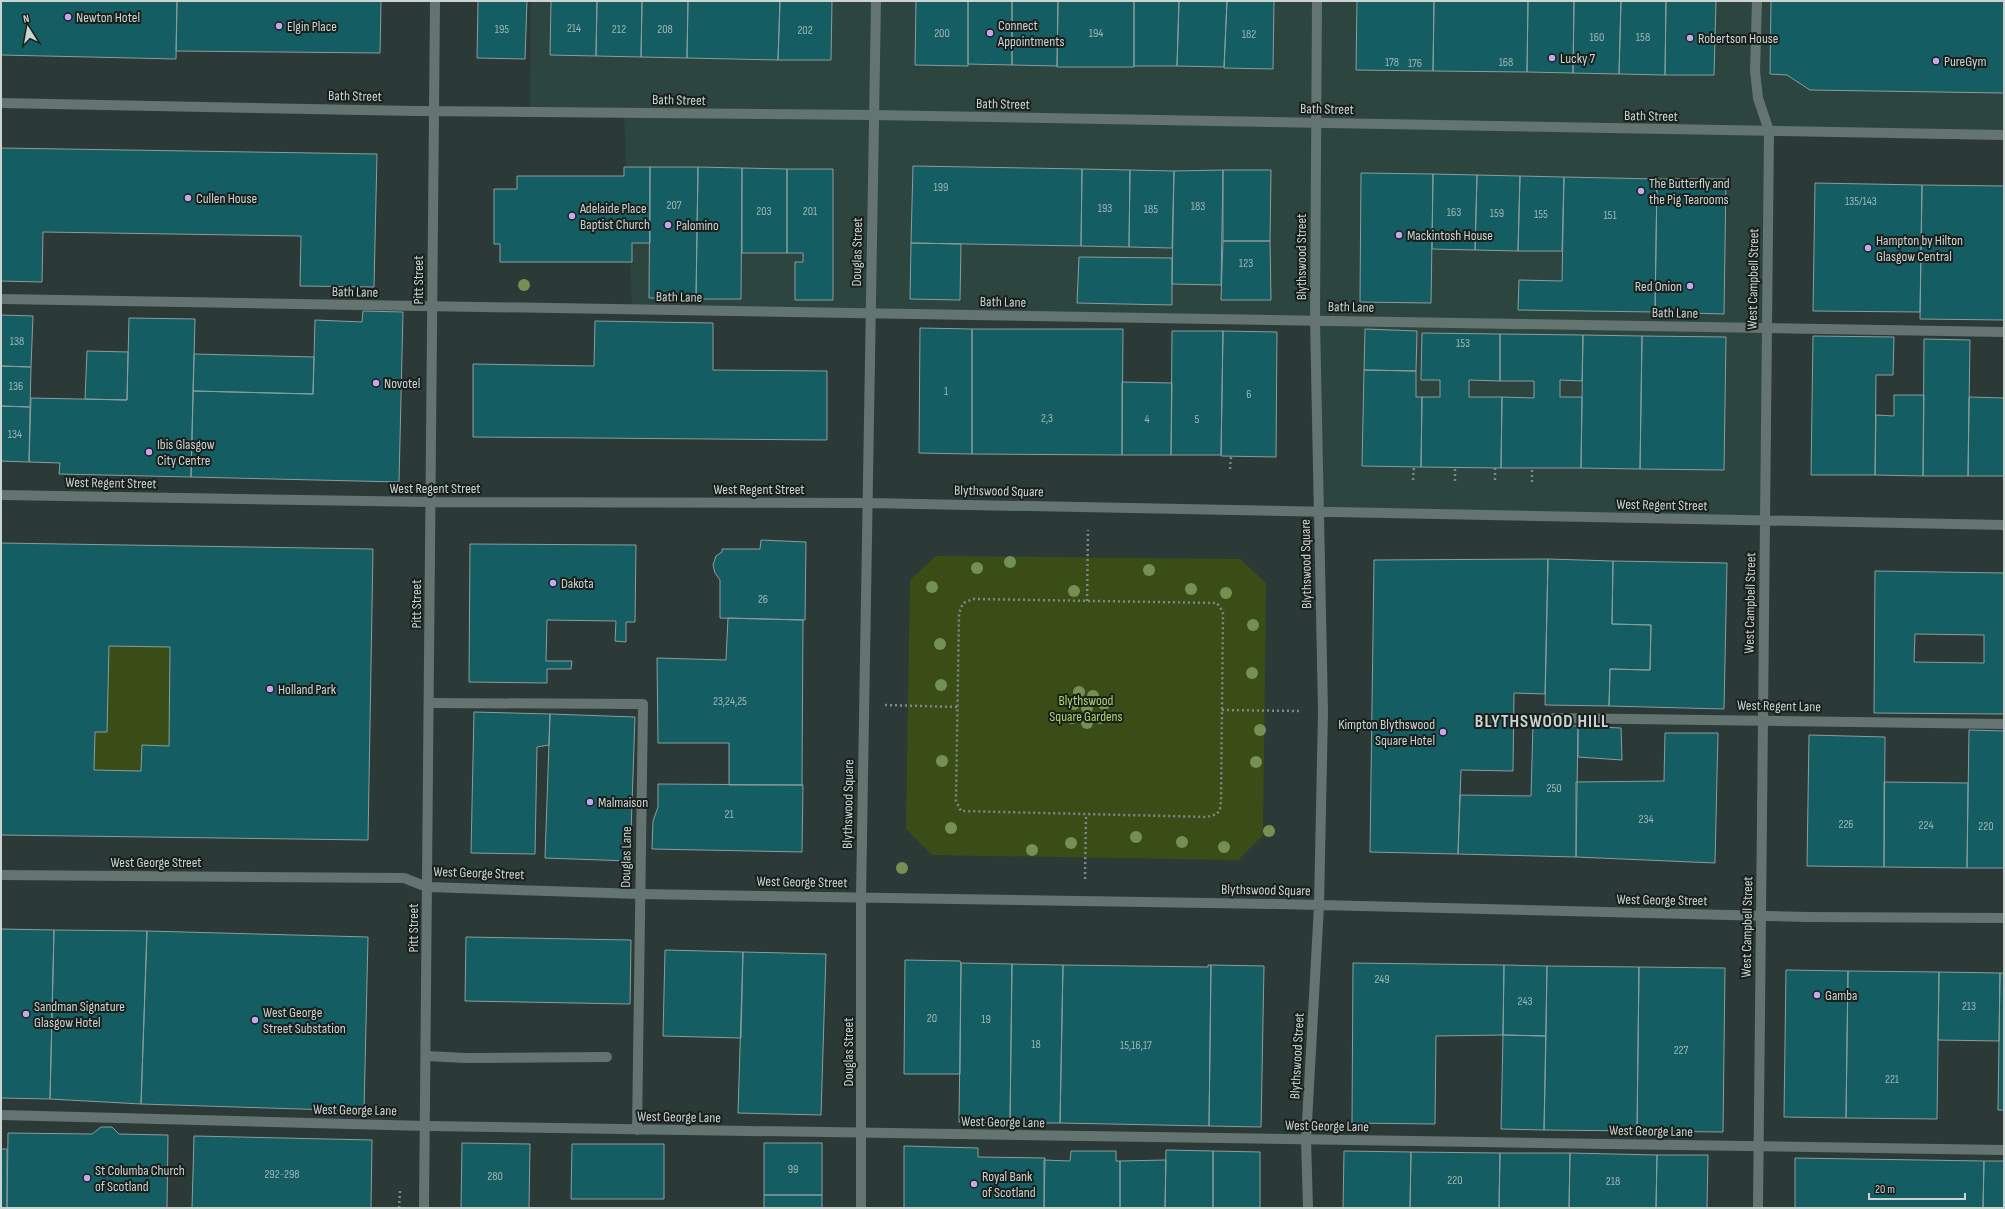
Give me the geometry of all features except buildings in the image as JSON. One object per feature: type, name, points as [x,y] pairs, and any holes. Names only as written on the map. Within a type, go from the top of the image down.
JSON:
[{"type":"street","name":"Pitt Street","points":[[424,1208],[427,1056],[430,502],[435,1]]},
{"type":"street","name":"Douglas Street","points":[[868,503],[876,1]]},
{"type":"street","name":"Blythswood Street","points":[[1318,1],[1315,320],[1320,513]]},
{"type":"street","name":"West Campbell Street","points":[[1757,1],[1755,71],[1758,98],[1769,131],[1758,1208]]},
{"type":"street","name":"Bath Street","points":[[1,103],[434,111],[873,115],[2004,135]]},
{"type":"street","name":"Bath Lane","points":[[1,299],[2004,332]]},
{"type":"street","name":"West Regent Street","points":[[1,496],[430,502],[868,503]]},
{"type":"street","name":"Blythswood Square","points":[[868,503],[1320,513],[1323,711],[1319,906],[861,896],[868,503]]},
{"type":"street","name":"West Regent Street","points":[[1320,513],[2004,525]]},
{"type":"street","name":"Douglas Lane","points":[[429,703],[643,704],[637,1130]]},
{"type":"street","name":"West Regent Lane","points":[[1554,718],[2004,724]]},
{"type":"street","name":"West George Street","points":[[1,875],[404,878],[428,887],[640,894],[861,896]]},
{"type":"street","name":"Douglas Street","points":[[861,896],[861,1208]]},
{"type":"street","name":"Blythswood Street","points":[[1308,1208],[1306,1140],[1319,906]]},
{"type":"street","name":"West George Street","points":[[1319,906],[1761,916],[2004,918]]},
{"type":"street","points":[[427,1056],[465,1058],[607,1057]]},
{"type":"street","name":"West George Lane","points":[[1,1115],[426,1126],[862,1134],[2004,1150]]},
{"type":"path","points":[[1230,457],[1230,469]]},
{"type":"path","points":[[1413,480],[1414,467]]},
{"type":"path","points":[[1455,467],[1455,481]]},
{"type":"path","points":[[1495,468],[1495,481]]},
{"type":"path","points":[[1532,468],[1532,482]]},
{"type":"path","points":[[1087,601],[1088,507]]},
{"type":"path","points":[[967,600],[1087,601],[1211,602],[1217,603],[1223,612],[1221,801],[1217,814],[1207,817],[961,811],[956,801],[960,607],[967,600]]},
{"type":"path","points":[[864,705],[957,707]]},
{"type":"path","points":[[1222,710],[1323,711]]},
{"type":"path","points":[[1085,902],[1086,814]]},
{"type":"shaded area","points":[[531,1],[2004,1],[2004,135],[1769,131],[1765,520],[1320,513],[1315,320],[632,310],[624,113],[530,112]]},
{"type":"green space","name":"Blythswood Square Gardens","points":[[936,556],[1240,559],[1266,583],[1263,835],[1238,860],[932,855],[906,829],[910,580]]},
{"type":"green space","points":[[109,646],[170,647],[169,746],[142,745],[141,771],[94,770],[95,732],[107,732]]},
{"type":"place","name":"Newton Hotel","points":[[68,17]]},
{"type":"place","name":"Elgin Place","points":[[279,26]]},
{"type":"place","name":"Connect Appointments","points":[[990,33]]},
{"type":"place","name":"Robertson House","points":[[1690,38]]},
{"type":"place","name":"Lucky 7","points":[[1552,58]]},
{"type":"place","name":"PureGym","points":[[1936,61]]},
{"type":"place","name":"The Butterfly and the Pig Tearooms","points":[[1641,191]]},
{"type":"place","name":"Cullen House","points":[[188,198]]},
{"type":"place","name":"Adelaide Place Baptist Church","points":[[572,216]]},
{"type":"place","name":"Palomino","points":[[668,225]]},
{"type":"place","name":"Mackintosh House","points":[[1399,235]]},
{"type":"place","name":"Hampton by Hilton Glasgow Central","points":[[1868,248]]},
{"type":"place","name":"Red Onion","points":[[1690,286]]},
{"type":"place","name":"Novotel","points":[[376,383]]},
{"type":"place","name":"Ibis Glasgow City Centre","points":[[149,452]]},
{"type":"place","name":"Dakota","points":[[553,583]]},
{"type":"place","name":"Holland Park","points":[[270,689]]},
{"type":"place","name":"Kimpton Blythswood Square Hotel","points":[[1443,732]]},
{"type":"place","name":"Malmaison","points":[[590,802]]},
{"type":"place","name":"Gamba","points":[[1817,995]]},
{"type":"place","name":"Sandman Signature Glasgow Hotel","points":[[26,1014]]},
{"type":"place","name":"West George Street Substation","points":[[255,1020]]},
{"type":"place","name":"St Columba Church of Scotland","points":[[87,1178]]},
{"type":"place","name":"Royal Bank of Scotland","points":[[974,1184]]},
{"type":"district","name":"BLYTHSWOOD HILL","points":[[1542,721]]}]
